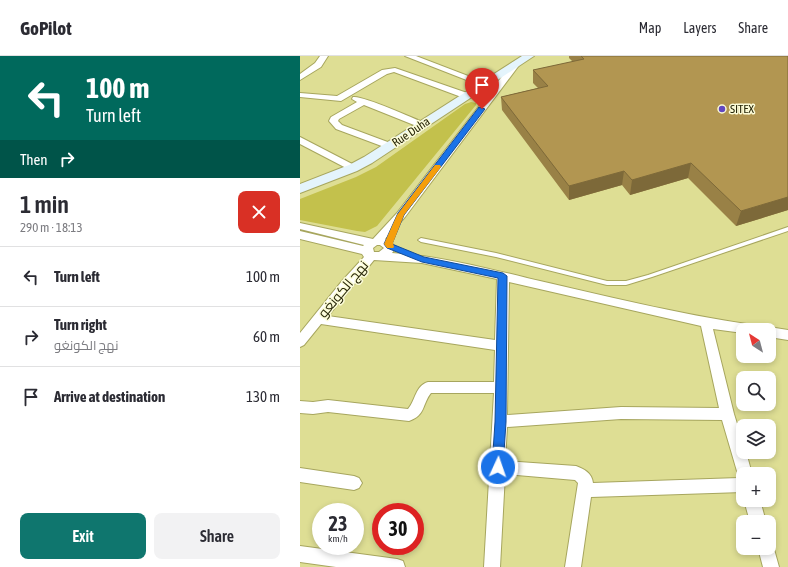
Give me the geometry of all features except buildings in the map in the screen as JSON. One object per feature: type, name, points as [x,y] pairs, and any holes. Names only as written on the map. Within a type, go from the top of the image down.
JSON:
[{"type":"street","points":[[300,78],[318,65],[324,56]]},
{"type":"street","points":[[409,56],[485,84]]},
{"type":"street","name":"Rue Duha","points":[[300,188],[353,168],[390,146],[524,58]]},
{"type":"street","name":"نهج الكونغو","points":[[301,338],[318,319],[401,215],[524,58]]},
{"type":"street","points":[[302,98],[338,99],[385,72],[395,70],[467,96]]},
{"type":"street","points":[[348,94],[422,125]]},
{"type":"street","points":[[364,102],[336,117],[333,121],[339,127],[390,146]]},
{"type":"street","points":[[300,140],[353,168]]},
{"type":"street","name":"نهج الكونغو","points":[[389,245],[401,215]]},
{"type":"street","points":[[301,230],[373,249],[503,276],[706,323],[736,328]]},
{"type":"street","points":[[373,249],[381,241],[422,259]]},
{"type":"street","points":[[373,249],[388,252],[389,245]]},
{"type":"street","points":[[496,566],[503,276]]},
{"type":"street","points":[[318,319],[501,346]]},
{"type":"street","points":[[706,323],[728,414],[743,467]]},
{"type":"street","points":[[776,333],[788,335]]},
{"type":"street","points":[[300,407],[313,408],[328,406],[409,415],[415,411],[424,390],[428,387],[501,388]]},
{"type":"street","points":[[500,422],[621,413],[728,414]]},
{"type":"street","points":[[498,467],[576,473],[579,474],[586,482],[573,567]]},
{"type":"street","points":[[300,475],[354,482]]},
{"type":"street","points":[[584,490],[682,488],[736,484]]},
{"type":"street","points":[[300,554],[397,567]]},
{"type":"street","points":[[768,555],[771,567]]},
{"type":"lane","points":[[421,240],[496,255],[607,283],[626,283],[788,229]]},
{"type":"shaded area","points":[[471,102],[476,103],[476,105],[377,226],[365,232],[300,220],[300,199],[356,177],[376,167],[465,104]]},
{"type":"slow traffic","points":[[390,247],[388,244],[401,215],[437,167]]},
{"type":"place","name":"SITEX","points":[[722,109]]},
{"type":"route","points":[[482,109],[401,215],[388,244],[422,259],[503,276],[498,467]]}]
